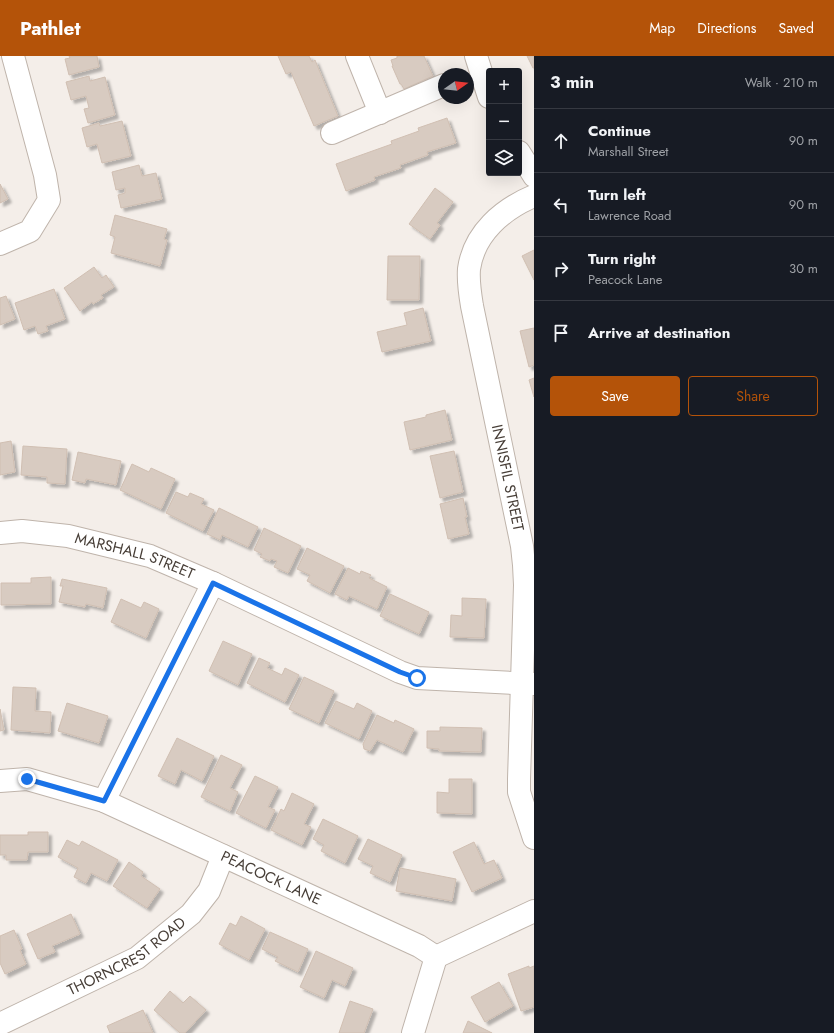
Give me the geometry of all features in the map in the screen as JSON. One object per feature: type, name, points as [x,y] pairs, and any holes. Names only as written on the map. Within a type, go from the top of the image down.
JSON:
[{"type":"street","points":[[0,244],[30,231],[49,200],[45,175],[13,56]]},
{"type":"street","points":[[357,56],[380,113]]},
{"type":"street","points":[[475,67],[486,91]]},
{"type":"street","points":[[332,133],[438,89]]},
{"type":"street","points":[[522,157],[534,176]]},
{"type":"street","name":"INNISFIL STREET","points":[[534,196],[519,202],[488,226],[473,253],[469,270],[472,306],[522,546],[525,585],[528,684],[519,792],[534,838]]},
{"type":"street","name":"MARSHALL STREET","points":[[0,533],[22,531],[68,536],[150,556],[213,583],[400,672],[417,678],[528,684]]},
{"type":"street","points":[[104,801],[213,583]]},
{"type":"street","name":"PEACOCK LANE","points":[[0,780],[27,779],[104,801],[419,946],[436,957]]},
{"type":"street","name":"THORNCREST ROAD","points":[[0,1024],[137,958],[191,914],[209,891],[223,856]]},
{"type":"street","points":[[413,1033],[436,957],[534,911]]},
{"type":"building","points":[[69,56],[97,56],[99,67],[69,75],[65,59],[70,58]]},
{"type":"building","points":[[278,56],[309,56],[312,62],[315,60],[338,116],[314,126],[291,72],[286,74]]},
{"type":"building","points":[[397,56],[424,56],[433,76],[404,89],[400,84],[392,66],[391,60],[397,58]]},
{"type":"building","points":[[527,56],[534,56],[534,68],[533,68]]},
{"type":"building","points":[[89,76],[90,81],[105,77],[115,115],[88,123],[84,109],[89,108],[86,96],[71,100],[66,82]]},
{"type":"building","points":[[447,118],[456,143],[427,152],[428,155],[400,165],[401,168],[374,177],[375,180],[346,191],[336,164],[392,144],[391,141],[419,131],[418,128]]},
{"type":"building","points":[[122,121],[131,156],[102,163],[97,144],[87,147],[82,128],[99,123],[100,126]]},
{"type":"building","points":[[139,165],[142,176],[156,173],[162,199],[121,208],[118,195],[125,193],[125,188],[116,190],[112,172]]},
{"type":"building","points":[[0,184],[8,199],[0,203]]},
{"type":"building","points":[[435,188],[453,202],[437,223],[440,225],[430,239],[409,224]]},
{"type":"building","points":[[115,215],[167,229],[164,239],[167,240],[160,266],[111,253],[115,237],[110,235]]},
{"type":"building","points":[[534,250],[534,280],[522,256]]},
{"type":"building","points":[[388,256],[420,256],[419,300],[387,300]]},
{"type":"building","points":[[94,267],[102,278],[106,275],[114,287],[101,295],[103,298],[93,304],[92,302],[80,311],[64,288]]},
{"type":"building","points":[[54,289],[65,319],[46,326],[48,331],[38,334],[35,326],[24,330],[15,303]]},
{"type":"building","points":[[6,296],[15,319],[0,325],[0,298]]},
{"type":"building","points":[[423,308],[431,341],[382,352],[377,332],[407,325],[404,313]]},
{"type":"building","points":[[534,328],[534,365],[529,367],[520,331]]},
{"type":"building","points":[[534,378],[534,397],[529,380]]},
{"type":"building","points":[[445,410],[452,440],[410,450],[404,422],[426,417],[426,415]]},
{"type":"building","points":[[11,441],[15,472],[0,475],[0,443]]},
{"type":"building","points":[[23,446],[67,449],[65,484],[47,483],[47,477],[21,475]]},
{"type":"building","points":[[454,451],[463,492],[440,498],[430,456]]},
{"type":"building","points":[[78,452],[121,461],[116,485],[86,479],[85,483],[72,480]]},
{"type":"building","points":[[132,464],[149,472],[151,468],[175,479],[161,509],[120,490]]},
{"type":"building","points":[[176,492],[188,497],[190,493],[204,499],[201,504],[214,510],[203,531],[166,513]]},
{"type":"building","points":[[463,498],[469,534],[448,539],[440,504]]},
{"type":"building","points":[[219,508],[258,527],[248,547],[222,535],[220,540],[207,534]]},
{"type":"building","points":[[264,528],[301,546],[288,573],[274,567],[277,561],[271,559],[270,561],[260,557],[262,554],[254,550]]},
{"type":"building","points":[[307,548],[344,566],[330,593],[307,581],[310,575],[297,569]]},
{"type":"building","points":[[348,568],[360,574],[361,571],[371,575],[369,578],[387,587],[377,609],[349,596],[347,600],[335,594]]},
{"type":"building","points":[[51,577],[51,604],[1,605],[1,583],[31,583],[31,578]]},
{"type":"building","points":[[62,579],[107,588],[103,608],[86,604],[85,607],[59,602],[63,586],[60,586]]},
{"type":"building","points":[[390,594],[429,612],[419,634],[380,616]]},
{"type":"building","points":[[462,598],[486,599],[484,638],[450,637],[451,615],[462,616]]},
{"type":"building","points":[[121,599],[141,608],[144,602],[159,609],[146,638],[111,622]]},
{"type":"building","points":[[223,641],[252,654],[238,685],[209,671]]},
{"type":"building","points":[[259,658],[270,663],[267,668],[282,675],[285,668],[299,675],[285,702],[247,683]]},
{"type":"building","points":[[304,677],[334,691],[319,723],[289,709]]},
{"type":"building","points":[[13,687],[36,688],[35,711],[51,712],[50,733],[11,730]]},
{"type":"building","points":[[336,701],[354,709],[357,703],[372,711],[359,739],[325,723]]},
{"type":"building","points":[[67,703],[108,716],[99,743],[58,731]]},
{"type":"building","points":[[0,709],[4,730],[0,731]]},
{"type":"building","points":[[377,715],[394,723],[395,720],[414,729],[403,752],[377,740],[370,751],[364,749],[363,744]]},
{"type":"building","points":[[440,727],[482,728],[481,752],[439,751],[439,749],[427,748],[427,731],[440,731]]},
{"type":"building","points":[[177,738],[214,756],[202,781],[181,770],[175,784],[158,776]]},
{"type":"building","points":[[221,755],[242,765],[230,788],[238,792],[230,811],[201,797]]},
{"type":"building","points":[[255,776],[278,787],[268,807],[275,810],[266,828],[236,813]]},
{"type":"building","points":[[449,779],[472,779],[472,814],[437,813],[437,792],[449,793]]},
{"type":"building","points":[[292,793],[314,804],[304,824],[311,827],[302,845],[271,830],[281,809],[284,811]]},
{"type":"building","points":[[323,819],[358,836],[345,863],[321,851],[324,845],[313,839]]},
{"type":"building","points":[[28,832],[48,832],[48,852],[28,852],[27,860],[6,860],[6,855],[0,855],[0,835],[28,835]]},
{"type":"building","points":[[368,839],[402,855],[390,882],[370,873],[373,866],[358,859]]},
{"type":"building","points":[[67,840],[79,846],[82,841],[118,860],[107,881],[91,873],[86,883],[74,877],[78,868],[58,857]]},
{"type":"building","points":[[474,842],[484,864],[494,860],[502,878],[472,892],[453,852]]},
{"type":"building","points":[[129,862],[143,872],[141,876],[160,889],[147,908],[113,886]]},
{"type":"building","points":[[400,868],[456,879],[452,901],[396,891]]},
{"type":"building","points":[[71,914],[80,934],[52,946],[55,952],[38,959],[27,934]]},
{"type":"building","points":[[241,916],[265,929],[249,960],[219,944],[230,923],[236,926]]},
{"type":"building","points":[[14,930],[22,949],[20,950],[26,964],[5,974],[0,963],[0,936]]},
{"type":"building","points":[[270,932],[308,949],[298,972],[275,961],[278,957],[262,949]]},
{"type":"building","points":[[316,951],[353,968],[345,986],[332,980],[324,998],[300,987]]},
{"type":"building","points":[[529,966],[529,968],[534,966],[534,1007],[521,1011],[508,974]]},
{"type":"building","points":[[499,982],[513,1006],[485,1022],[471,997]]},
{"type":"building","points":[[170,991],[183,1003],[190,996],[206,1010],[185,1033],[180,1033],[154,1010]]},
{"type":"building","points":[[350,1001],[373,1009],[364,1033],[339,1033]]},
{"type":"building","points":[[143,1010],[153,1033],[110,1033],[107,1026]]},
{"type":"building","points":[[468,1021],[492,1033],[463,1033]]},
{"type":"route","points":[[27,779],[104,801],[213,583],[400,672],[417,678]]}]
